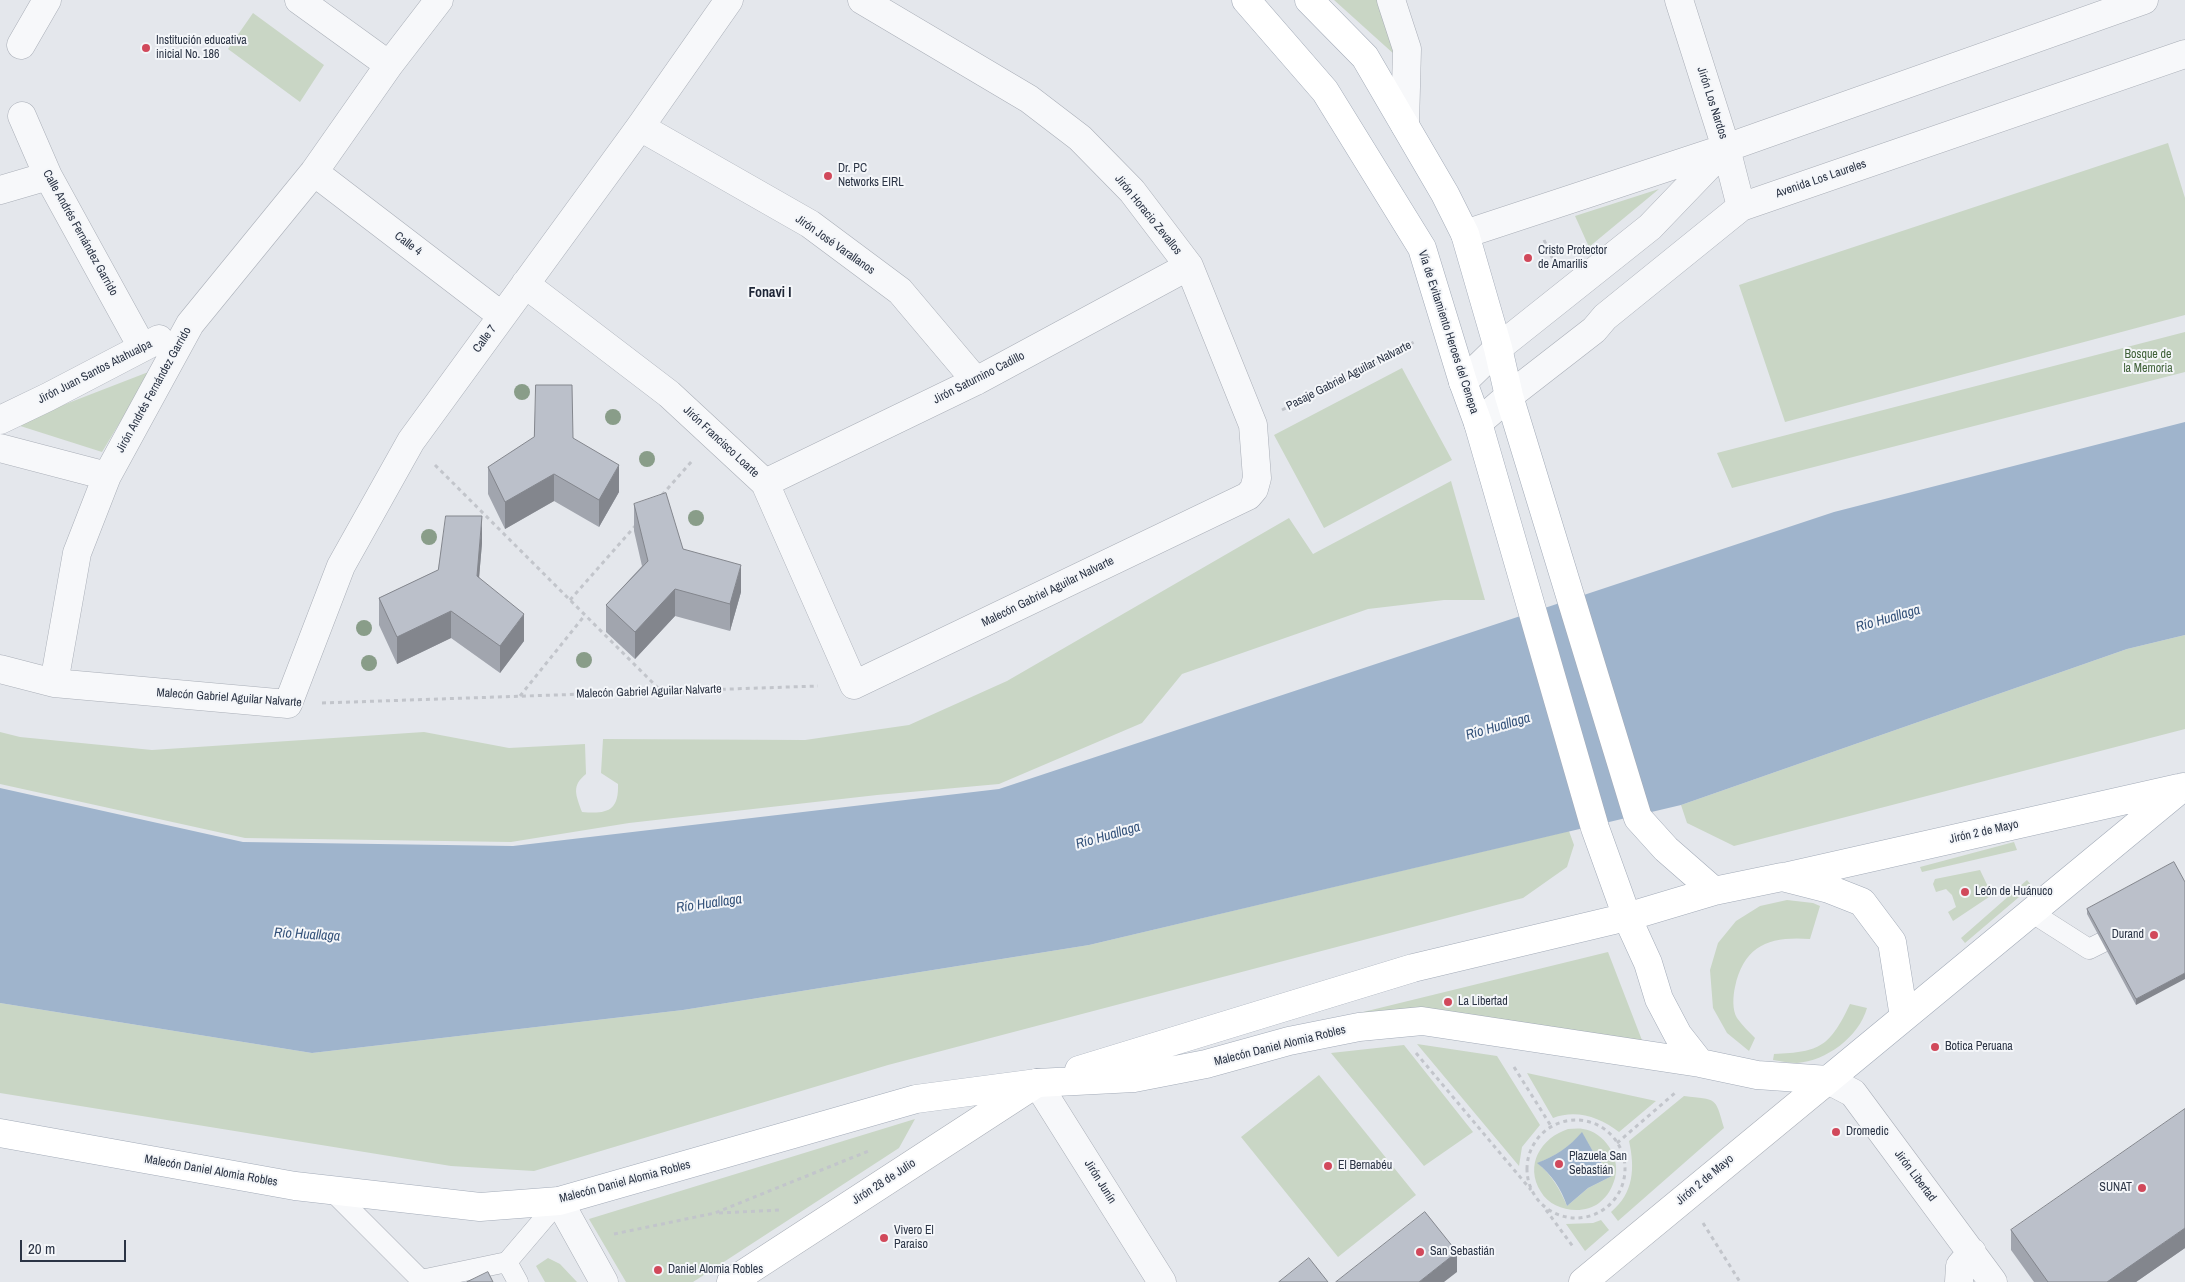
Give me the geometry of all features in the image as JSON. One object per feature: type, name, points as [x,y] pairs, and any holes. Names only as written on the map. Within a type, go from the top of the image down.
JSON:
[{"type":"main road","name":"Vía de Evitamiento Heroes del Cenepa","points":[[1246,0],[1325,90],[1422,248],[1463,382],[1478,423],[1595,828],[1627,917],[1648,963],[1659,999],[1678,1035],[1704,1064]]},
{"type":"main road","points":[[1309,0],[1365,57],[1445,194],[1465,234],[1498,348],[1508,396],[1638,818],[1666,849],[1714,891]]},
{"type":"main road","name":"Jirón 2 de Mayo","points":[[1714,891],[2184,794]]},
{"type":"main road","name":"Jirón 2 de Mayo","points":[[1588,1278],[2031,912],[2184,794]]},
{"type":"main road","points":[[1782,878],[1829,889],[1862,902],[1892,942],[1904,1016]]},
{"type":"main road","name":"Malecón Daniel Alomia Robles","points":[[1037,1083],[1414,968],[1627,917],[1714,891]]},
{"type":"main road","name":"Malecón Daniel Alomia Robles","points":[[0,1133],[286,1185],[480,1208],[559,1201],[916,1099],[1037,1083],[1134,1078],[1206,1064],[1296,1040],[1359,1027],[1422,1021],[1704,1064],[1757,1075],[1828,1080]]},
{"type":"main road","name":"Jirón 28 de Julio","points":[[731,1282],[1037,1083]]},
{"type":"street","points":[[21,45],[47,0]]},
{"type":"street","points":[[299,0],[388,65]]},
{"type":"street","name":"Jirón Andrés Fernández Garrido","points":[[54,683],[78,553],[107,476],[190,324],[314,172],[388,65],[439,0]]},
{"type":"street","name":"Calle 7","points":[[288,704],[341,566],[411,441],[640,127],[729,0]]},
{"type":"street","name":"Jirón Horacio Zevallos","points":[[862,0],[1029,100],[1080,138],[1132,190],[1189,266],[1253,425],[1257,478],[1254,489]]},
{"type":"street","points":[[1391,0],[1407,49],[1405,125]]},
{"type":"street","name":"Jirón Los Nardos","points":[[1679,0],[1726,148],[1741,207]]},
{"type":"street","points":[[1465,234],[1726,148],[2144,0]]},
{"type":"street","name":"Avenida Los Laureles","points":[[1478,423],[1508,396],[1594,330],[1605,317],[1741,207],[2185,54]]},
{"type":"street","name":"Calle Andrés Fernández Garrido","points":[[22,116],[48,176],[142,347]]},
{"type":"street","name":"Jirón José Varallanos","points":[[640,127],[810,224],[900,291],[976,381]]},
{"type":"street","points":[[1463,382],[1498,348],[1650,226],[1726,148]]},
{"type":"street","name":"Calle 4","points":[[314,172],[502,316]]},
{"type":"street","points":[[0,190],[48,176]]},
{"type":"street","name":"Jirón Saturnino Cadillo","points":[[765,482],[976,381],[1189,266]]},
{"type":"street","name":"Jirón Francisco Loarte","points":[[525,284],[668,394],[765,482],[854,685]]},
{"type":"street","name":"Jirón Juan Santos Atahualpa","points":[[0,420],[190,324]]},
{"type":"street","points":[[0,448],[107,476]]},
{"type":"street","name":"Malecón Gabriel Aguilar Nalvarte","points":[[854,685],[1248,496],[1254,489]]},
{"type":"street","name":"Malecón Gabriel Aguilar Nalvarte","points":[[0,669],[54,683],[288,704]]},
{"type":"street","name":"Jirón Libertad","points":[[1828,1080],[1853,1093],[1993,1282]]},
{"type":"street","name":"Jirón Junín","points":[[1037,1083],[1162,1282]]},
{"type":"street","points":[[559,1201],[604,1282]]},
{"type":"street","points":[[1959,1282],[1960,1266],[1972,1252]]},
{"type":"lane","points":[[2031,912],[2089,949],[2103,942]]},
{"type":"lane","points":[[331,1190],[421,1281],[508,1262],[559,1201]]},
{"type":"lane","points":[[508,1262],[518,1282]]},
{"type":"path","points":[[1532,212],[1567,293]]},
{"type":"path","name":"Pasaje Gabriel Aguilar Nalvarte","points":[[1253,425],[1446,326]]},
{"type":"path","points":[[662,496],[714,436]]},
{"type":"path","points":[[411,441],[661,691]]},
{"type":"path","points":[[570,600],[642,518]]},
{"type":"path","points":[[520,696],[585,615]]},
{"type":"path","name":"Malecón Gabriel Aguilar Nalvarte","points":[[288,704],[854,685]]},
{"type":"path","points":[[1391,1024],[1545,1208],[1588,1278]]},
{"type":"path","points":[[1491,1031],[1551,1126]]},
{"type":"path","points":[[1617,1143],[1704,1064]]},
{"type":"path","points":[[1531,1191],[1526,1175],[1530,1150],[1537,1138],[1551,1126],[1577,1120],[1592,1123],[1608,1132],[1617,1143],[1625,1162],[1626,1175],[1614,1202],[1600,1213],[1574,1219],[1560,1216],[1545,1208]]},
{"type":"path","points":[[582,1241],[715,1213],[871,1150]]},
{"type":"path","points":[[1687,1196],[1740,1282]]},
{"type":"green space","points":[[1334,0],[1379,0],[1395,55]]},
{"type":"green space","points":[[253,13],[324,65],[300,102],[228,49]]},
{"type":"green space","points":[[2168,143],[2185,198],[2185,315],[1785,422],[1739,285]]},
{"type":"green space","points":[[1659,189],[1589,247],[1575,216]]},
{"type":"green space","name":"Bosque de la Memoria","points":[[2185,332],[2185,372],[1732,488],[1717,453]]},
{"type":"green space","points":[[1402,368],[1452,460],[1324,528],[1274,435]]},
{"type":"green space","points":[[151,371],[102,452],[14,424]]},
{"type":"green space","points":[[1451,481],[1485,600],[1444,600],[1368,609],[1182,674],[1142,723],[999,784],[877,795],[629,823],[511,842],[245,838],[0,784],[0,732],[20,737],[152,750],[424,732],[509,748],[585,744],[586,774],[578,783],[576,791],[578,801],[582,812],[604,811],[613,806],[618,793],[618,784],[601,773],[603,739],[805,740],[909,725],[1007,681],[1289,518],[1313,554]]},
{"type":"green space","points":[[2185,635],[2185,729],[1734,846],[1687,823],[1681,805],[2127,649]]},
{"type":"green space","points":[[1569,831],[1574,845],[1567,867],[1523,898],[888,1065],[534,1171],[451,1166],[0,1093],[0,1003],[312,1053],[683,1010],[1089,945]]},
{"type":"green space","points":[[2014,842],[2017,850],[1922,872],[1920,867]]},
{"type":"green space","points":[[1980,870],[1992,895],[1953,921],[1948,912],[1956,907],[1952,895],[1946,889],[1936,892],[1933,884],[1935,879]]},
{"type":"green space","points":[[2027,880],[2032,886],[1965,943],[1961,938]]},
{"type":"green space","points":[[1787,900],[1813,903],[1820,906],[1810,939],[1783,939],[1761,946],[1745,961],[1739,973],[1733,999],[1735,1015],[1755,1038],[1749,1051],[1727,1033],[1713,1008],[1710,970],[1718,943],[1736,921],[1760,906]]},
{"type":"green space","points":[[1608,952],[1645,1048],[1415,1010],[1159,1062]]},
{"type":"green space","points":[[1850,1004],[1867,1008],[1857,1029],[1840,1046],[1819,1058],[1808,1061],[1794,1063],[1773,1060],[1774,1054],[1803,1051],[1822,1044],[1830,1038]]},
{"type":"green space","points":[[1417,1044],[1497,1056],[1540,1125],[1522,1147],[1519,1166]]},
{"type":"green space","points":[[1404,1045],[1473,1132],[1424,1166],[1331,1053]]},
{"type":"green space","points":[[1527,1073],[1656,1101],[1619,1132],[1604,1122],[1587,1116],[1570,1114],[1553,1118]]},
{"type":"green space","name":"El Bernabéu","points":[[1319,1075],[1416,1195],[1338,1257],[1241,1137]]},
{"type":"green space","points":[[1684,1096],[1709,1099],[1713,1102],[1719,1110],[1724,1128],[1618,1221],[1611,1212],[1624,1197],[1631,1180],[1632,1161],[1629,1141]]},
{"type":"green space","points":[[915,1119],[899,1148],[693,1282],[626,1282],[589,1219]]},
{"type":"green space","points":[[1568,1129],[1591,1131],[1604,1140],[1613,1154],[1616,1170],[1615,1178],[1605,1198],[1592,1207],[1576,1210],[1559,1207],[1546,1198],[1536,1182],[1534,1172],[1538,1154],[1543,1146],[1558,1133]],"holes":[[[1582,1133],[1595,1155],[1612,1176],[1588,1188],[1567,1206],[1555,1183],[1538,1163],[1562,1151]]]},
{"type":"green space","points":[[1601,1220],[1609,1230],[1585,1251],[1566,1224],[1593,1223]]},
{"type":"green space","points":[[548,1258],[560,1264],[577,1282],[545,1282],[536,1266]]},
{"type":"water","name":"Río Huallaga","points":[[2185,422],[2185,635],[2127,649],[1681,805],[1089,945],[683,1010],[312,1053],[0,1003],[0,788],[243,842],[513,846],[999,789],[1834,512]]},
{"type":"water","points":[[1582,1132],[1595,1155],[1612,1176],[1588,1188],[1567,1206],[1555,1182],[1537,1163],[1562,1150]]},
{"type":"building","points":[[536,385],[572,385],[573,438],[619,465],[599,500],[554,474],[505,502],[488,467],[534,437]]},
{"type":"building","points":[[666,493],[683,549],[741,565],[730,604],[675,589],[635,632],[606,605],[648,561],[634,504]]},
{"type":"building","points":[[446,516],[482,516],[477,576],[524,614],[500,646],[451,611],[397,637],[379,598],[438,570]]},
{"type":"building","points":[[2174,862],[2185,882],[2185,973],[2136,999],[2087,909]]},
{"type":"building","name":"SUNAT","points":[[2185,1109],[2185,1228],[2107,1282],[2048,1282],[2011,1230]]},
{"type":"building","points":[[1425,1212],[1457,1252],[1419,1282],[1336,1282]]},
{"type":"building","points":[[1309,1258],[1328,1282],[1279,1282]]},
{"type":"building","points":[[488,1272],[493,1282],[467,1282]]},
{"type":"place","name":"Institución educativa inicial No. 186","points":[[146,48]]},
{"type":"place","name":"Dr. PC Networks EIRL","points":[[828,176]]},
{"type":"place","name":"Cristo Protector de Amarilis","points":[[1528,258]]},
{"type":"place","name":"León de Huánuco","points":[[1965,892]]},
{"type":"place","name":"Durand","points":[[2154,935]]},
{"type":"place","name":"La Libertad","points":[[1448,1002]]},
{"type":"place","name":"Botica Peruana","points":[[1935,1047]]},
{"type":"place","name":"Dromedic","points":[[1836,1132]]},
{"type":"place","name":"Plazuela San Sebastián","points":[[1559,1164]]},
{"type":"place","name":"El Bernabéu","points":[[1328,1166]]},
{"type":"place","name":"SUNAT","points":[[2142,1188]]},
{"type":"place","name":"Vivero El Paraiso","points":[[884,1238]]},
{"type":"place","name":"San Sebastián","points":[[1420,1252]]},
{"type":"place","name":"Daniel Alomia Robles","points":[[658,1270]]},
{"type":"district","name":"Fonavi I","points":[[770,293]]}]
